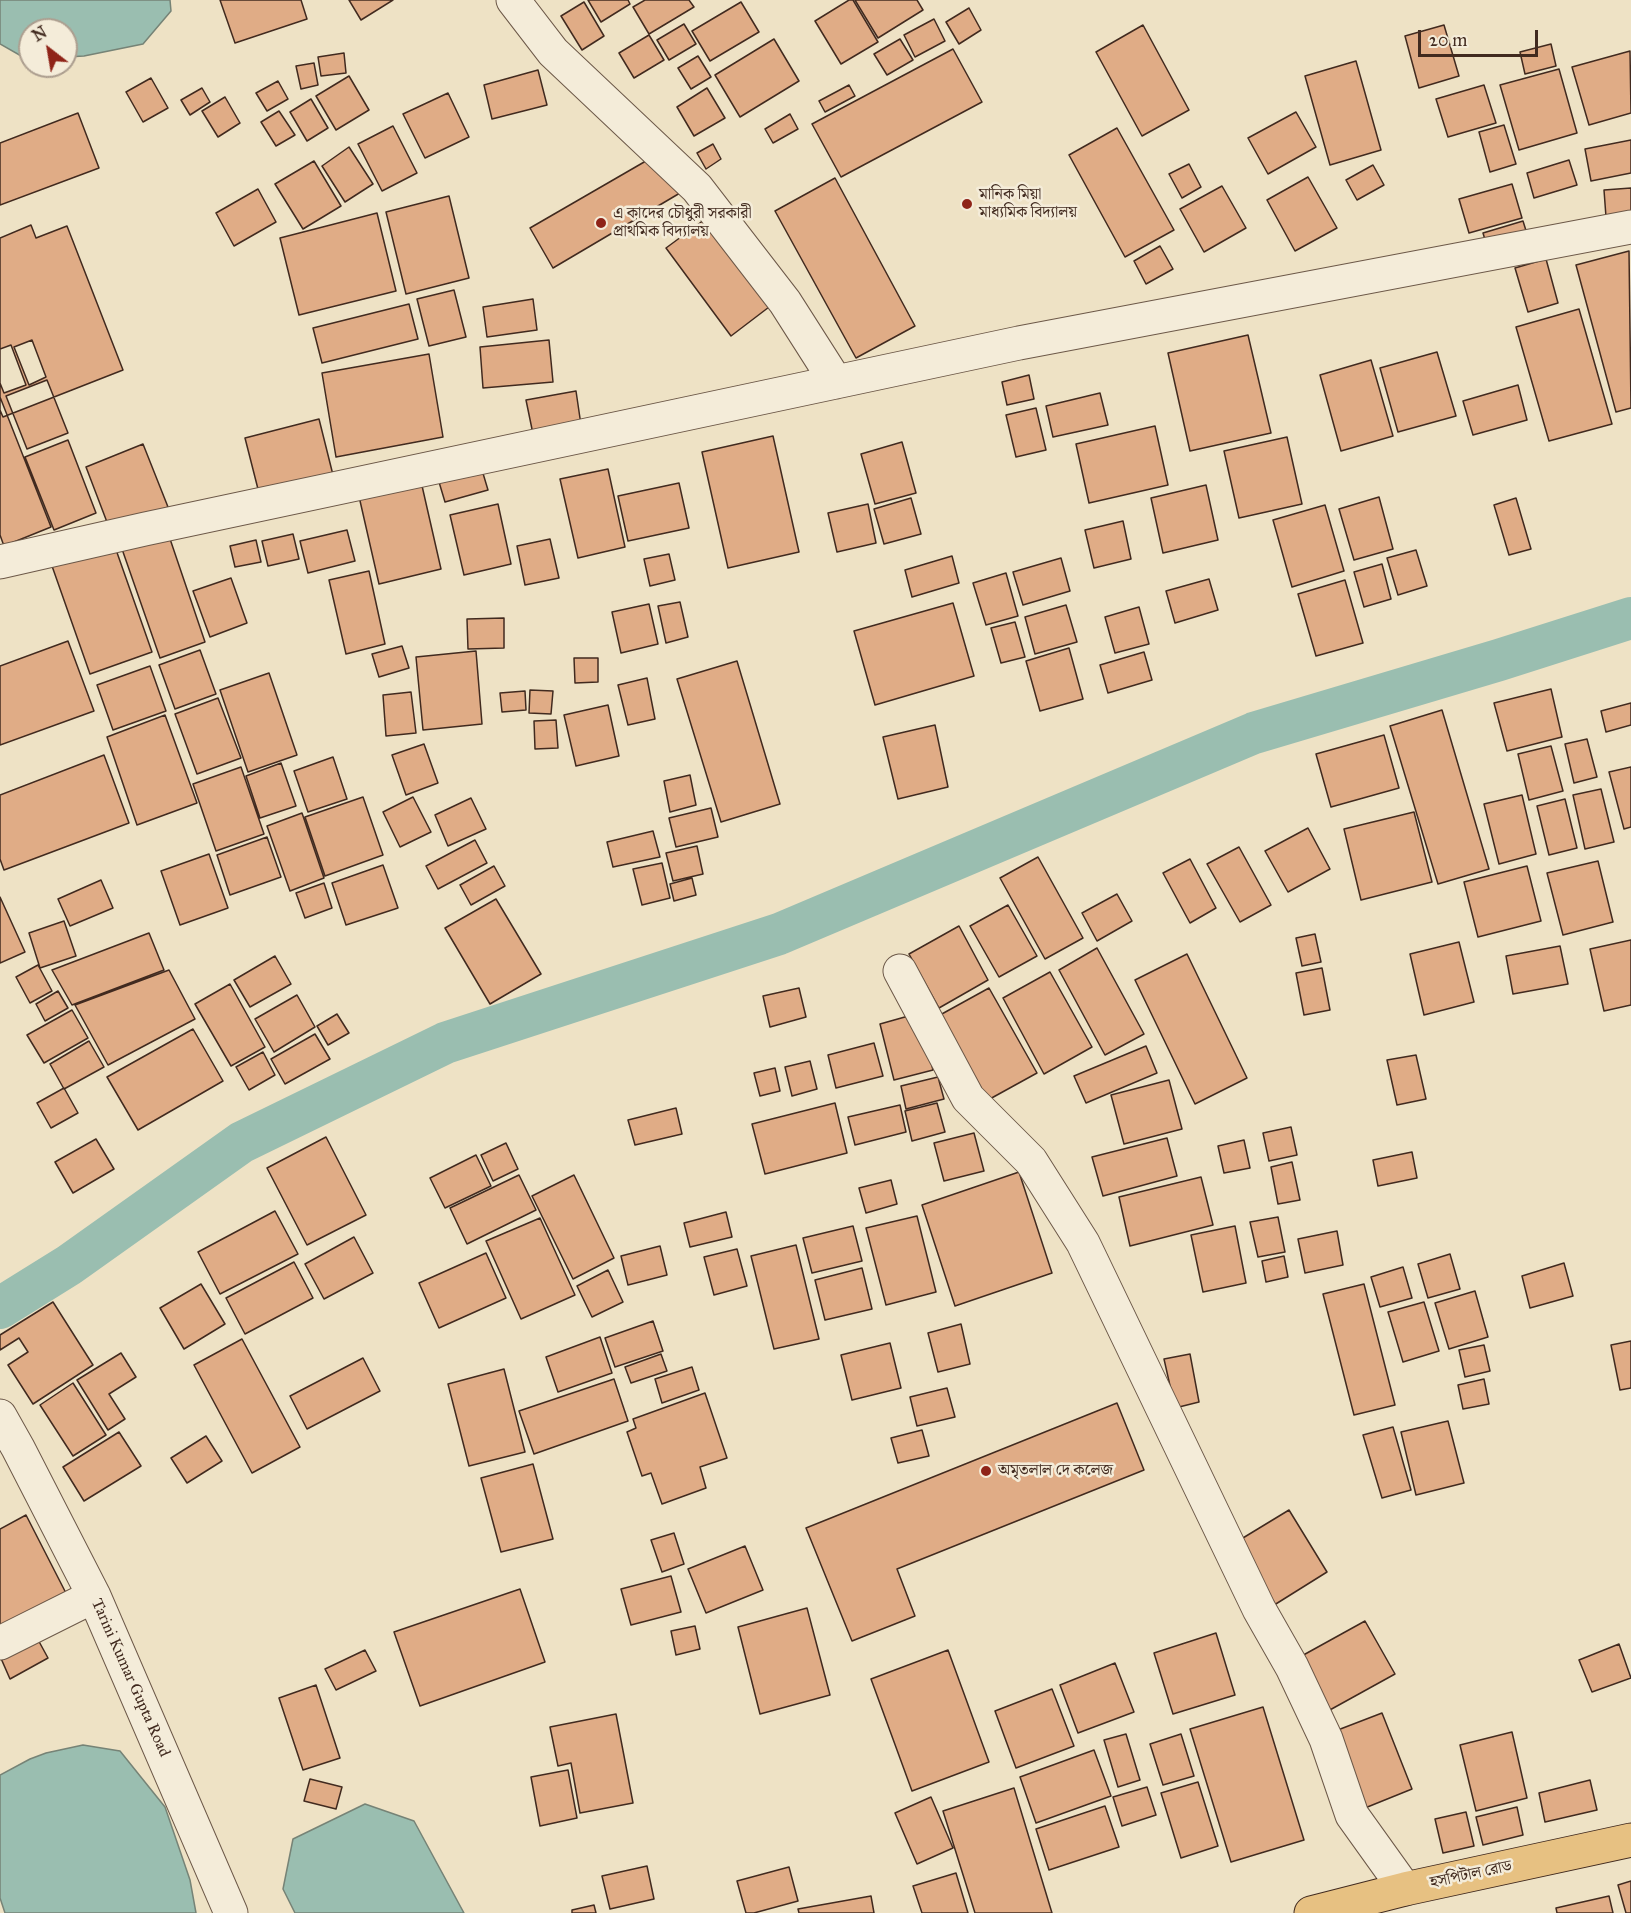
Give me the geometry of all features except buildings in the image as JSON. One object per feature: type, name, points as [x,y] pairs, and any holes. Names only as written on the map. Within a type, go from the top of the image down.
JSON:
[{"type":"main road","name":"হসপিটাল রোড","points":[[1311,1913],[1405,1889],[1631,1840]]},
{"type":"street","points":[[513,0],[553,52],[698,188],[785,302],[836,382]]},
{"type":"street","points":[[0,562],[1019,343],[1631,227]]},
{"type":"street","points":[[900,972],[968,1098],[1031,1161],[1083,1243],[1259,1609],[1307,1698],[1326,1739],[1352,1815],[1405,1889]]},
{"type":"street","name":"Tarini Kumar Gupta Road","points":[[0,1416],[94,1596],[231,1913]]},
{"type":"street","points":[[0,1642],[94,1596]]},
{"type":"shaded area","points":[[0,0],[170,0],[171,11],[143,44],[78,56],[78,18],[18,18],[18,54],[0,44]]},
{"type":"shaded area","points":[[83,1745],[120,1751],[165,1807],[190,1880],[196,1913],[5,1913],[0,1898],[0,1775],[46,1753]]},
{"type":"shaded area","points":[[365,1804],[414,1821],[464,1913],[295,1913],[283,1889],[293,1839]]},
{"type":"waterway","points":[[0,1308],[69,1265],[242,1142],[445,1043],[779,934],[1254,733],[1631,618]]},
{"type":"place","name":"মানিক মিয়া মাধ্যমিক বিদ্যালয়","points":[[967,204]]},
{"type":"place","name":"এ কাদের চৌধুরী সরকারী প্রাথমিক বিদ্যালয়","points":[[601,223]]},
{"type":"place","name":"অমৃতলাল দে কলেজ","points":[[986,1471]]}]
